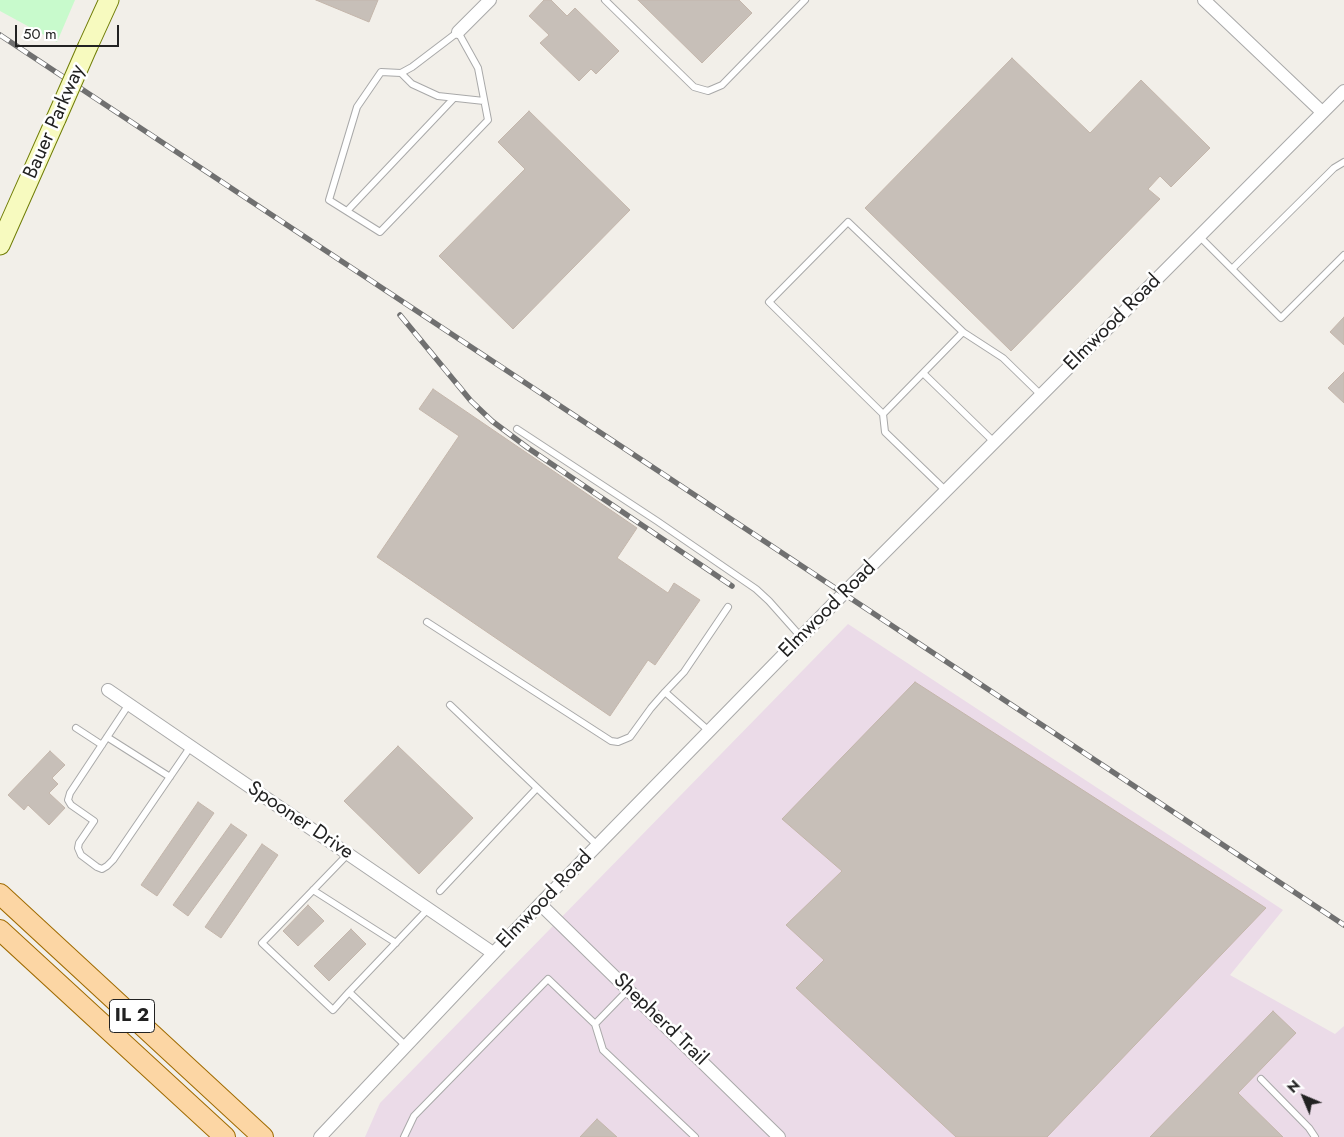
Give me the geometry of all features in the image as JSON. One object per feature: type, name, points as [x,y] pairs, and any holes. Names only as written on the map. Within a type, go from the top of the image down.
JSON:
[{"type":"main road","name":"Bauer Parkway","points":[[0,245],[109,0]]},
{"type":"main road","name":"IL 2","points":[[0,894],[263,1137]]},
{"type":"main road","name":"IL 2","points":[[0,930],[225,1137]]},
{"type":"street","points":[[458,32],[490,0]]},
{"type":"street","points":[[1204,0],[1322,112]]},
{"type":"street","name":"Elmwood Road","points":[[320,1137],[597,845],[994,442],[1344,91]]},
{"type":"street","name":"Spooner Drive","points":[[108,690],[493,953]]},
{"type":"street","name":"Shepherd Trail","points":[[540,904],[779,1137]]},
{"type":"lane","points":[[605,0],[694,87],[708,91],[722,85],[805,0]]},
{"type":"lane","points":[[458,32],[478,68],[488,120],[380,232],[328,200],[357,107],[381,72],[401,73],[412,67],[458,32]]},
{"type":"lane","points":[[401,73],[412,84],[438,96],[484,101]]},
{"type":"lane","points":[[347,212],[454,98]]},
{"type":"lane","points":[[1232,270],[1334,168],[1344,162]]},
{"type":"lane","points":[[946,491],[885,432],[883,414],[769,302],[848,222],[963,332],[1003,358],[1041,395]]},
{"type":"lane","points":[[1199,236],[1281,318],[1344,255]]},
{"type":"lane","points":[[883,414],[963,332]]},
{"type":"lane","points":[[923,373],[994,442]]},
{"type":"lane","points":[[517,429],[756,589],[769,601],[800,638]]},
{"type":"lane","points":[[427,622],[611,741],[618,742],[630,737],[651,708],[684,672],[728,607]]},
{"type":"lane","points":[[666,692],[709,731]]},
{"type":"lane","points":[[129,704],[70,794],[68,800],[71,805],[94,821],[79,843],[78,848],[81,854],[97,867],[102,869],[113,860],[190,746]]},
{"type":"lane","points":[[450,705],[597,845]]},
{"type":"lane","points":[[76,728],[102,745]]},
{"type":"lane","points":[[107,737],[170,776]]},
{"type":"lane","points":[[440,891],[537,788]]},
{"type":"lane","points":[[348,854],[262,943],[333,1010],[428,909]]},
{"type":"lane","points":[[313,890],[396,943]]},
{"type":"lane","points":[[404,1137],[414,1116],[548,979],[595,1024],[603,1050],[695,1137]]},
{"type":"lane","points":[[595,1024],[628,990]]},
{"type":"lane","points":[[350,992],[406,1046]]},
{"type":"lane","points":[[1261,1080],[1309,1128],[1315,1137]]},
{"type":"shaded area","points":[[848,624],[1283,910],[1230,975],[1335,1034],[1344,1026],[1344,1137],[365,1137],[380,1103]]},
{"type":"green space","points":[[0,0],[75,0],[57,42],[0,11]]},
{"type":"building","points":[[316,0],[378,0],[369,22]]},
{"type":"building","points":[[544,0],[551,0],[567,16],[575,8],[619,51],[596,74],[591,69],[579,81],[540,43],[549,35],[529,16]]},
{"type":"building","points":[[638,0],[739,0],[752,13],[702,63]]},
{"type":"building","points":[[1012,58],[1090,133],[1141,80],[1210,148],[1171,187],[1160,176],[1148,189],[1160,199],[1011,351],[865,208]]},
{"type":"building","points":[[529,111],[630,210],[513,329],[439,256],[525,169],[498,142]]},
{"type":"building","points":[[1344,317],[1344,345],[1330,332]]},
{"type":"building","points":[[1344,372],[1344,403],[1328,388]]},
{"type":"building","points":[[433,389],[637,528],[617,558],[668,593],[674,583],[700,600],[655,665],[648,660],[610,716],[377,557],[459,436],[419,409]]},
{"type":"building","points":[[915,682],[1266,908],[1047,1137],[956,1137],[796,988],[824,960],[786,925],[842,871],[782,819]]},
{"type":"building","points":[[398,746],[473,818],[419,874],[344,801]]},
{"type":"building","points":[[50,751],[65,765],[52,778],[58,784],[49,793],[65,808],[49,825],[28,805],[24,810],[8,795]]},
{"type":"building","points":[[198,802],[214,813],[157,896],[141,885]]},
{"type":"building","points":[[231,824],[247,835],[188,916],[173,905]]},
{"type":"building","points":[[262,844],[278,855],[221,938],[205,927]]},
{"type":"building","points":[[308,905],[324,921],[298,946],[283,931]]},
{"type":"building","points":[[351,929],[366,944],[329,981],[314,966]]},
{"type":"building","points":[[1273,1011],[1296,1033],[1238,1093],[1283,1137],[1150,1137]]},
{"type":"building","points":[[597,1119],[617,1137],[580,1137]]},
{"type":"railway","points":[[0,35],[1344,925]]},
{"type":"railway","points":[[400,315],[471,401],[492,421],[528,448],[732,586]]}]
